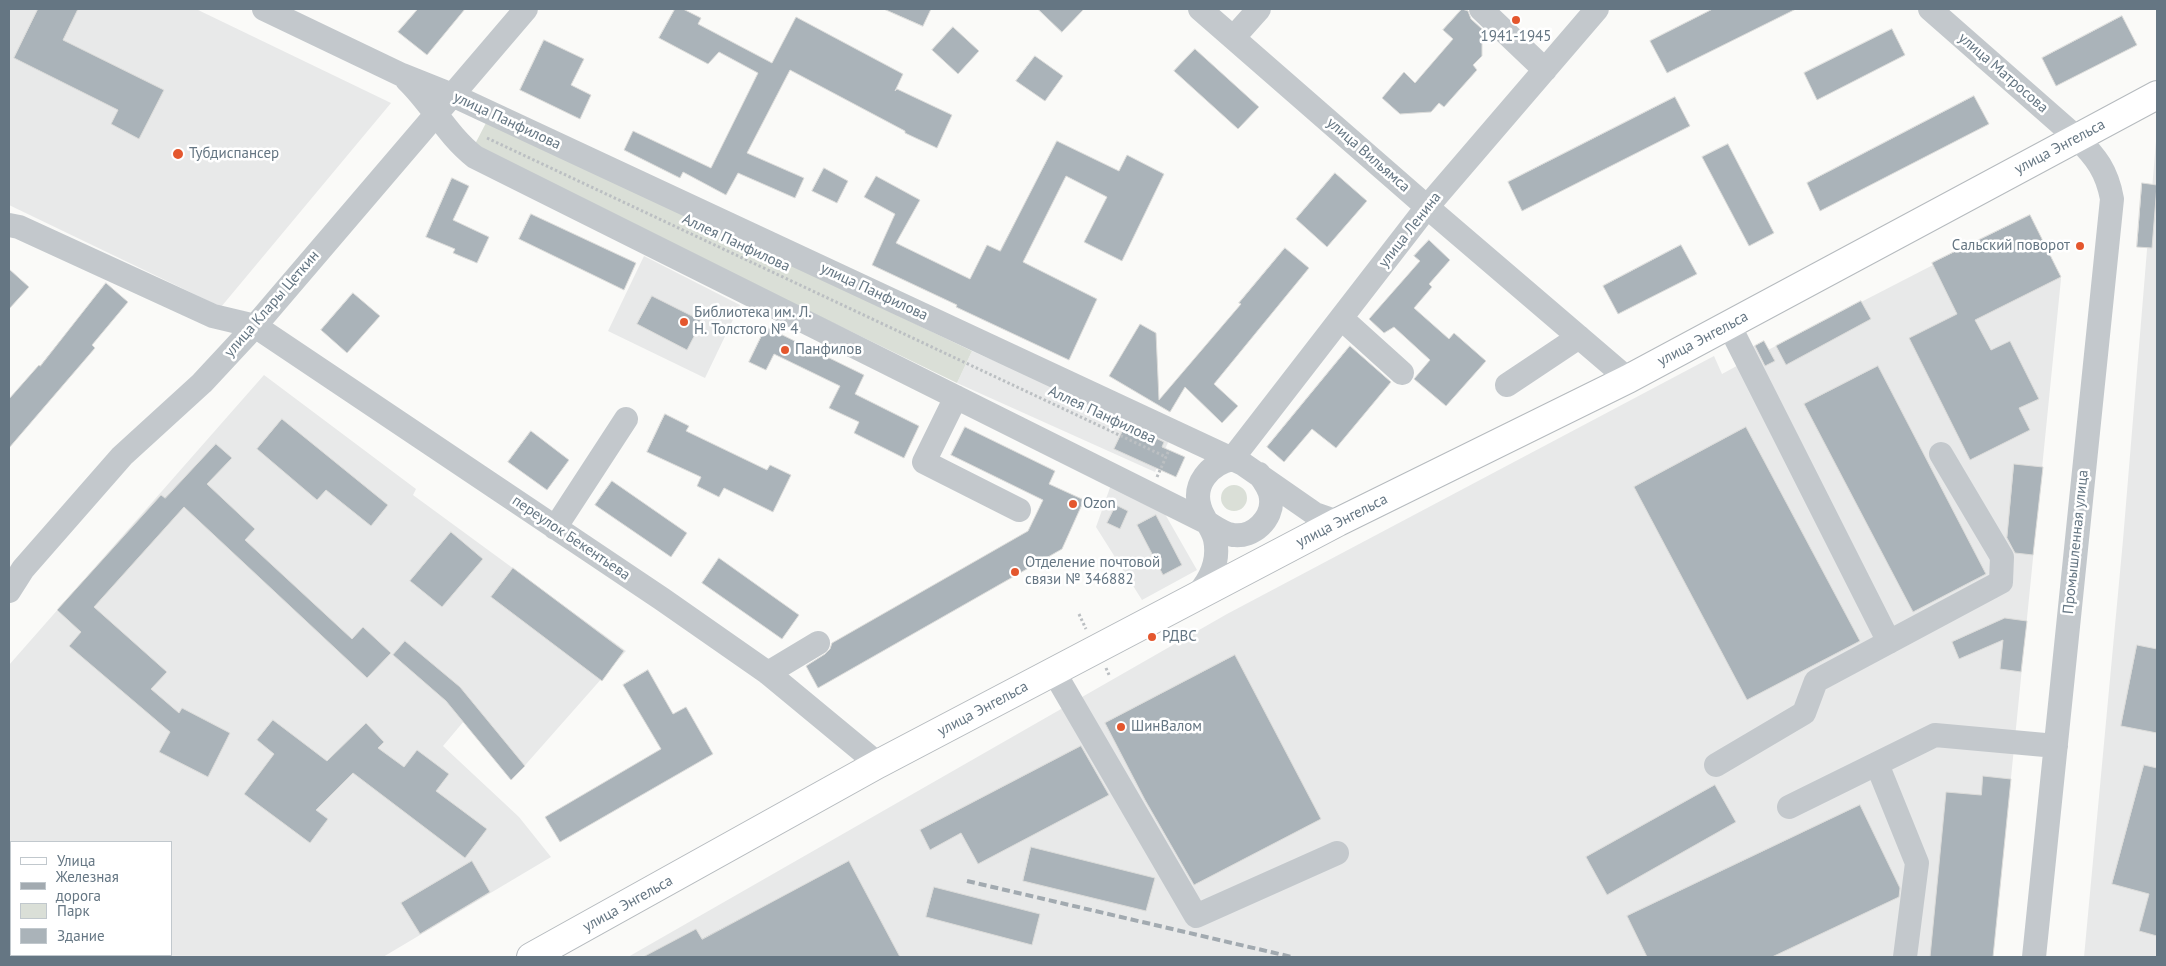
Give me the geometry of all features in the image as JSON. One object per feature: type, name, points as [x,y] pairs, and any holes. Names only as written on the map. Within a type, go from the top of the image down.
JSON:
[{"type":"main road","name":"улица Энгельса","points":[[531,957],[878,764],[1338,522],[1628,379],[2157,95]]},
{"type":"street","name":"улица Панфилова","points":[[264,9],[402,75],[452,95],[1232,459],[1258,472],[1315,514],[1338,522]]},
{"type":"street","name":"улица Клары Цеткин","points":[[9,591],[23,569],[122,456],[202,383],[255,326],[526,9]]},
{"type":"street","name":"улица Вильямса","points":[[1200,9],[1628,379]]},
{"type":"street","points":[[1234,37],[1259,9]]},
{"type":"street","points":[[1481,9],[1545,70]]},
{"type":"street","name":"улица Ленина","points":[[1232,459],[1427,207],[1597,9]]},
{"type":"street","name":"улица Матросова","points":[[1930,9],[2077,138]]},
{"type":"street","name":"улица Панфилова","points":[[402,75],[418,90],[461,147],[475,157],[1150,494],[1214,527],[1242,548],[1255,554],[1272,557]]},
{"type":"street","name":"Промышленная улица","points":[[2034,957],[2112,199],[2109,181],[2102,167],[2077,138]]},
{"type":"street","points":[[9,225],[213,316],[255,326]]},
{"type":"street","points":[[1341,318],[1402,373]]},
{"type":"street","points":[[1729,325],[1889,642]]},
{"type":"street","name":"переулок Бекентьева","points":[[255,326],[768,673],[878,764]]},
{"type":"street","points":[[1507,385],[1579,337]]},
{"type":"street","points":[[956,397],[924,462],[1019,510]]},
{"type":"street","points":[[556,528],[626,419]]},
{"type":"street","points":[[1716,765],[1804,713],[1816,681],[2001,582],[2002,557],[1941,454]]},
{"type":"street","points":[[1232,459],[1222,461],[1206,474],[1197,496],[1200,509],[1214,527],[1233,535],[1245,535],[1256,529],[1265,520],[1271,510],[1272,497],[1267,484],[1258,472]]},
{"type":"street","points":[[1192,600],[1202,590],[1211,576],[1215,564],[1214,527]]},
{"type":"street","points":[[768,673],[818,643]]},
{"type":"street","points":[[1054,672],[1196,916],[1337,853]]},
{"type":"street","points":[[1789,808],[1935,735],[2056,746]]},
{"type":"street","points":[[1877,764],[1917,862],[1905,957]]},
{"type":"path","name":"Аллея Панфилова","points":[[486,138],[1166,457]]},
{"type":"path","points":[[1150,494],[1176,433]]},
{"type":"shaded area","name":"Тубдиспансер","points":[[9,9],[196,9],[391,103],[221,307],[9,205]]},
{"type":"shaded area","points":[[2157,140],[2157,957],[2084,957],[2123,540]]},
{"type":"shaded area","points":[[2030,215],[2061,279],[1993,957],[628,957],[1227,614],[1714,356],[1722,374],[1755,356],[1752,347],[1764,341],[1768,350]]},
{"type":"shaded area","points":[[644,256],[740,305],[705,378],[608,331]]},
{"type":"shaded area","points":[[972,351],[1170,438],[1155,472],[957,383]]},
{"type":"shaded area","points":[[264,375],[416,489],[413,495],[626,651],[512,780],[464,721],[443,746],[519,817],[551,857],[383,957],[40,956],[172,956],[172,841],[10,841],[9,946],[9,665]]},
{"type":"shaded area","points":[[1112,482],[1161,507],[1197,570],[1142,600],[1096,527]]},
{"type":"green space","points":[[488,119],[972,351],[957,383],[473,148]]},
{"type":"green space","points":[[1234,485],[1243,489],[1247,498],[1243,507],[1234,511],[1225,507],[1221,498],[1225,489]]},
{"type":"building","points":[[38,9],[78,9],[63,40],[164,90],[139,139],[111,124],[118,110],[14,58]]},
{"type":"building","points":[[418,9],[465,9],[427,55],[398,32]]},
{"type":"building","points":[[675,9],[683,9],[701,18],[698,24],[772,63],[796,17],[903,74],[895,91],[897,89],[952,115],[937,148],[905,133],[905,131],[790,70],[747,153],[804,178],[795,198],[738,173],[726,195],[683,172],[680,178],[624,150],[633,131],[711,168],[758,73],[719,52],[708,64],[659,38]]},
{"type":"building","points":[[884,9],[931,9],[923,26]]},
{"type":"building","points":[[1038,9],[1084,9],[1062,32]]},
{"type":"building","points":[[1462,9],[1468,11],[1471,19],[1482,29],[1482,56],[1473,65],[1477,70],[1444,107],[1439,103],[1431,112],[1400,114],[1382,98],[1404,72],[1415,83],[1453,39],[1443,30]]},
{"type":"building","points":[[1713,9],[1796,9],[1667,73],[1650,41]]},
{"type":"building","points":[[2122,16],[2137,45],[2056,86],[2042,58]]},
{"type":"building","points":[[953,27],[979,51],[958,74],[932,50]]},
{"type":"building","points":[[1892,29],[1905,55],[1817,100],[1804,73]]},
{"type":"building","points":[[544,40],[584,59],[571,85],[591,95],[580,119],[520,90]]},
{"type":"building","points":[[1195,49],[1259,107],[1238,129],[1174,71]]},
{"type":"building","points":[[1035,56],[1063,76],[1045,101],[1016,81]]},
{"type":"building","points":[[1974,96],[1989,124],[1820,211],[1807,183]]},
{"type":"building","points":[[1675,97],[1690,126],[1522,211],[1508,182]]},
{"type":"building","points":[[1057,141],[1119,171],[1127,155],[1164,174],[1122,261],[1084,242],[1107,197],[1066,176],[1023,262],[1097,299],[1069,360],[872,265],[895,214],[864,197],[876,176],[920,200],[896,243],[970,279],[987,245],[1000,251]]},
{"type":"building","points":[[1728,144],[1774,233],[1749,246],[1702,157]]},
{"type":"building","points":[[824,168],[848,181],[837,203],[812,191]]},
{"type":"building","points":[[1335,173],[1367,201],[1327,247],[1296,219]]},
{"type":"building","points":[[452,178],[469,186],[453,220],[489,237],[477,263],[453,253],[455,249],[426,237]]},
{"type":"building","points":[[2142,183],[2157,185],[2152,248],[2137,247]]},
{"type":"building","points":[[531,214],[636,263],[624,290],[519,239]]},
{"type":"building","points":[[2030,215],[2061,277],[1975,320],[1991,350],[2010,341],[2039,399],[2019,408],[2030,430],[1970,460],[1909,338],[1957,314],[1932,263]]},
{"type":"building","points":[[1429,240],[1450,260],[1429,284],[1432,287],[1414,308],[1449,339],[1454,333],[1486,361],[1446,406],[1414,379],[1430,360],[1394,327],[1384,333],[1369,319],[1420,261],[1414,256]]},
{"type":"building","points":[[1681,245],[1697,274],[1618,314],[1603,286]]},
{"type":"building","points":[[1285,248],[1309,268],[1214,384],[1238,406],[1222,423],[1185,387],[1170,412],[1109,376],[1140,324],[1156,333],[1159,400],[1241,304],[1239,303]]},
{"type":"building","points":[[9,269],[29,287],[9,309]]},
{"type":"building","points":[[106,283],[128,302],[92,345],[95,348],[9,448],[9,399],[40,366]]},
{"type":"building","points":[[353,293],[380,316],[347,353],[321,330]]},
{"type":"building","points":[[652,296],[702,321],[687,350],[637,324]]},
{"type":"building","points":[[1861,301],[1871,319],[1786,365],[1776,346]]},
{"type":"building","points":[[766,327],[864,375],[855,394],[919,426],[904,458],[854,433],[859,422],[829,408],[840,386],[774,354],[766,370],[749,362]]},
{"type":"building","points":[[1764,341],[1775,361],[1765,366],[1755,346]]},
{"type":"building","points":[[1350,346],[1391,382],[1336,448],[1312,429],[1284,462],[1267,447]]},
{"type":"building","points":[[1878,366],[1986,574],[1913,612],[1804,404]]},
{"type":"building","points":[[665,414],[689,426],[686,431],[767,470],[770,465],[791,475],[773,512],[724,488],[719,497],[697,486],[701,477],[647,452]]},
{"type":"building","points":[[282,419],[388,505],[371,526],[326,490],[317,500],[257,449]]},
{"type":"building","points":[[1126,424],[1164,442],[1162,447],[1185,457],[1176,477],[1114,449]]},
{"type":"building","points":[[965,427],[1055,471],[1049,484],[1084,500],[1062,549],[818,688],[806,666],[825,654],[830,649],[832,643],[1028,531],[1043,500],[951,455]]},
{"type":"building","points":[[1746,427],[1860,641],[1747,700],[1634,487]]},
{"type":"building","points":[[531,431],[569,460],[547,490],[508,462]]},
{"type":"building","points":[[216,444],[232,458],[207,484],[255,529],[245,540],[352,639],[363,627],[391,653],[367,678],[184,507],[94,607],[167,672],[151,689],[179,713],[182,708],[230,733],[208,777],[159,752],[170,732],[69,646],[81,632],[57,610],[161,495],[165,498]]},
{"type":"building","points":[[2014,464],[2043,467],[2033,555],[2015,553],[2007,538]]},
{"type":"building","points":[[612,481],[687,533],[671,557],[595,505]]},
{"type":"building","points":[[1116,505],[1128,511],[1120,529],[1107,523]]},
{"type":"building","points":[[1156,515],[1182,565],[1163,575],[1137,525]]},
{"type":"building","points":[[451,532],[483,559],[442,607],[410,581]]},
{"type":"building","points":[[719,558],[799,615],[782,639],[702,583]]},
{"type":"building","points":[[513,568],[624,651],[602,681],[491,597]]},
{"type":"building","points":[[2005,618],[2027,621],[2021,672],[2000,669],[2003,640],[1959,659],[1952,642]]},
{"type":"building","points":[[405,641],[460,687],[525,766],[511,780],[446,701],[393,655]]},
{"type":"building","points":[[2137,645],[2157,649],[2157,733],[2121,726]]},
{"type":"building","points":[[1235,655],[1321,819],[1194,885],[1145,800],[1105,723]]},
{"type":"building","points":[[648,670],[673,714],[686,707],[713,754],[560,842],[545,817],[661,749],[623,685]]},
{"type":"building","points":[[273,720],[327,761],[366,723],[384,742],[378,748],[404,767],[417,750],[449,774],[436,791],[487,829],[465,858],[353,773],[316,810],[328,819],[310,843],[244,794],[274,754],[257,740]]},
{"type":"building","points":[[1081,746],[1109,795],[978,864],[961,833],[930,850],[920,830]]},
{"type":"building","points":[[2144,765],[2157,768],[2157,936],[2139,931],[2149,894],[2112,884]]},
{"type":"building","points":[[1983,776],[2011,779],[1993,957],[1930,957],[1946,792],[1981,795]]},
{"type":"building","points":[[1715,785],[1736,822],[1607,895],[1586,857]]},
{"type":"building","points":[[1860,805],[1900,888],[1899,897],[1772,957],[1647,957],[1627,916]]},
{"type":"building","points":[[1031,847],[1155,878],[1146,911],[1023,881]]},
{"type":"building","points":[[472,861],[490,892],[420,934],[401,903]]},
{"type":"building","points":[[849,861],[900,957],[643,957],[696,929],[702,939]]},
{"type":"building","points":[[934,887],[1040,914],[1032,945],[926,917]]},
{"type":"railway","points":[[967,881],[1292,957]]},
{"type":"place","name":"1941-1945","points":[[1516,20]]},
{"type":"place","name":"Тубдиспансер","points":[[178,154]]},
{"type":"place","name":"Сальский поворот","points":[[2080,246]]},
{"type":"place","name":"Библиотека им. Л. Н. Толстого № 4","points":[[684,322]]},
{"type":"place","name":"Панфилов","points":[[785,350]]},
{"type":"place","name":"Ozon","points":[[1073,504]]},
{"type":"place","name":"Отделение почтовой связи № 346882","points":[[1015,572]]},
{"type":"place","name":"РДВС","points":[[1152,637]]},
{"type":"place","name":"ШинВалом","points":[[1121,727]]}]
